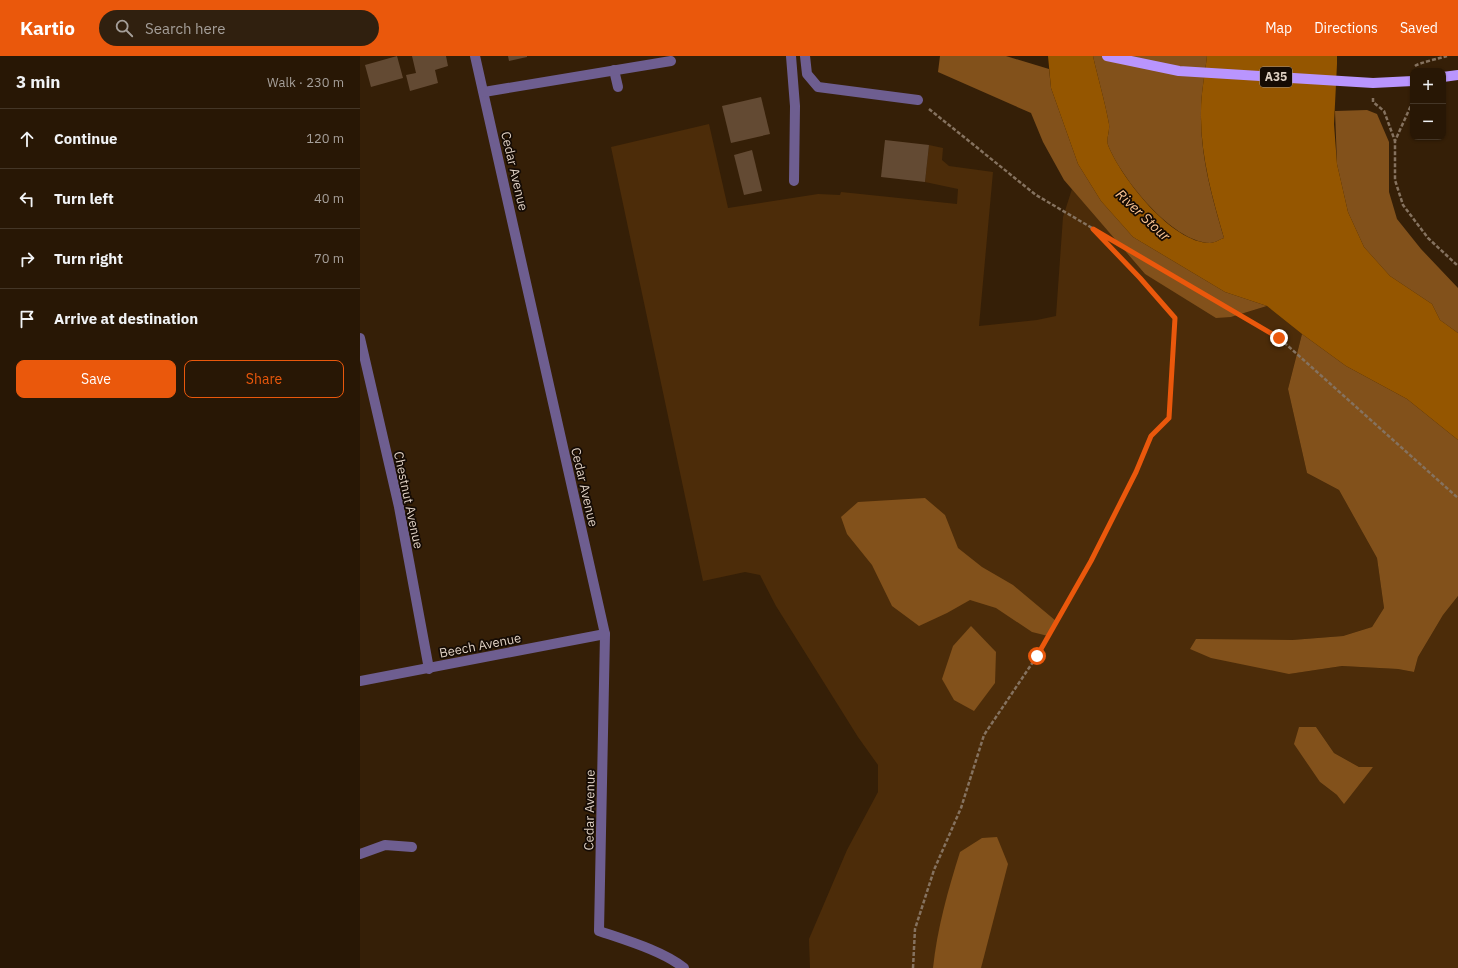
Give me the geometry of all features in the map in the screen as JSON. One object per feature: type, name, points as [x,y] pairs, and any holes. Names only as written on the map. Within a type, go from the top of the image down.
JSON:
[{"type":"main road","name":"A35","points":[[1109,57],[1179,71],[1374,84],[1410,81]]},
{"type":"main road","points":[[1446,77],[1458,75]]},
{"type":"street","name":"Cedar Avenue","points":[[475,56],[605,634],[599,931],[641,945],[678,963],[684,968]]},
{"type":"street","points":[[791,56],[795,106],[794,181]]},
{"type":"street","points":[[805,56],[807,74],[818,87],[918,100]]},
{"type":"street","points":[[484,92],[671,60]]},
{"type":"street","points":[[614,70],[618,86]]},
{"type":"street","name":"Chestnut Avenue","points":[[360,338],[399,507],[429,669]]},
{"type":"street","name":"Beech Avenue","points":[[360,682],[605,634]]},
{"type":"street","points":[[360,854],[386,845],[412,847]]},
{"type":"path","points":[[1413,68],[1418,63],[1432,61],[1447,56]]},
{"type":"path","points":[[918,100],[1036,195],[1279,338],[1458,498]]},
{"type":"path","points":[[1373,102],[1384,111],[1395,141],[1395,180],[1403,205],[1428,238],[1458,266]]},
{"type":"path","points":[[1395,141],[1412,104]]},
{"type":"path","points":[[913,968],[915,929],[934,870],[961,808],[984,735],[1037,656],[1091,561],[1136,472],[1151,436],[1169,418],[1175,318],[1140,278],[1093,229]]},
{"type":"shaded area","points":[[940,56],[1006,56],[1049,69],[1051,88],[1078,164],[1101,201],[1133,237],[1225,292],[1267,306],[1231,317],[1216,318],[1145,274],[1064,180],[1043,142],[1031,113],[938,72]]},
{"type":"shaded area","points":[[1093,56],[1207,56],[1201,104],[1202,144],[1211,191],[1224,238],[1210,243],[1195,240],[1180,232],[1164,220],[1150,206],[1124,174],[1108,145],[1107,140],[1109,124]]},
{"type":"shaded area","points":[[1367,110],[1377,114],[1389,142],[1389,192],[1397,219],[1421,249],[1458,288],[1458,333],[1440,320],[1432,304],[1390,276],[1364,247],[1348,212],[1337,164],[1335,111]]},
{"type":"shaded area","points":[[709,124],[728,208],[818,194],[840,195],[841,192],[957,204],[958,189],[925,182],[929,145],[943,148],[942,160],[949,166],[993,172],[979,326],[1037,320],[1056,316],[1063,217],[1072,189],[1145,274],[1231,317],[1267,306],[1302,334],[1288,389],[1307,473],[1339,490],[1377,558],[1384,608],[1372,627],[1343,636],[1292,640],[1289,674],[1342,666],[1398,669],[1414,672],[1418,657],[1443,615],[1458,596],[1458,968],[810,968],[809,939],[847,850],[878,792],[878,765],[858,737],[776,606],[760,575],[745,572],[703,581],[611,147]],"holes":[[[1316,727],[1334,753],[1359,767],[1373,767],[1337,795],[1320,782]]]},
{"type":"shaded area","points":[[1302,334],[1346,366],[1407,399],[1458,440],[1458,596],[1443,615],[1418,657],[1414,672],[1398,669],[1342,666],[1289,674],[1211,658],[1190,649],[1196,639],[1292,640],[1343,636],[1372,627],[1384,608],[1377,558],[1339,490],[1307,473],[1288,389]]},
{"type":"shaded area","points":[[925,498],[945,515],[958,548],[982,567],[1013,585],[1056,621],[1048,636],[1032,632],[996,608],[970,600],[919,626],[892,606],[872,565],[847,534],[841,517],[858,502]]},
{"type":"shaded area","points":[[971,626],[996,652],[995,683],[974,711],[954,700],[942,679],[953,646]]},
{"type":"shaded area","points":[[1299,727],[1316,727],[1334,753],[1359,767],[1373,767],[1344,804],[1337,795],[1320,782],[1294,744]]},
{"type":"shaded area","points":[[997,837],[1008,864],[981,968],[933,968],[937,939],[951,881],[960,852],[982,838]]},
{"type":"water","name":"River Stour","points":[[1048,56],[1093,56],[1109,124],[1107,140],[1108,145],[1124,174],[1136,191],[1164,221],[1195,240],[1210,243],[1224,238],[1211,191],[1202,143],[1201,104],[1207,56],[1337,56],[1334,124],[1337,164],[1348,212],[1364,247],[1390,276],[1432,304],[1440,320],[1458,333],[1458,440],[1407,399],[1346,366],[1267,306],[1225,292],[1133,237],[1101,201],[1078,164],[1051,88]]},
{"type":"building","points":[[397,56],[403,78],[371,87],[365,65]]},
{"type":"building","points":[[412,56],[446,56],[448,66],[435,70],[438,83],[410,91],[406,75],[416,73]]},
{"type":"building","points":[[508,56],[527,56],[527,57],[509,61]]},
{"type":"building","points":[[761,97],[770,134],[731,143],[722,106]]},
{"type":"building","points":[[885,140],[929,145],[925,182],[881,177]]},
{"type":"building","points":[[752,150],[762,191],[744,195],[734,155]]},
{"type":"route","points":[[1037,656],[1091,561],[1136,472],[1151,436],[1169,418],[1175,318],[1140,278],[1093,229],[1279,338]]}]
